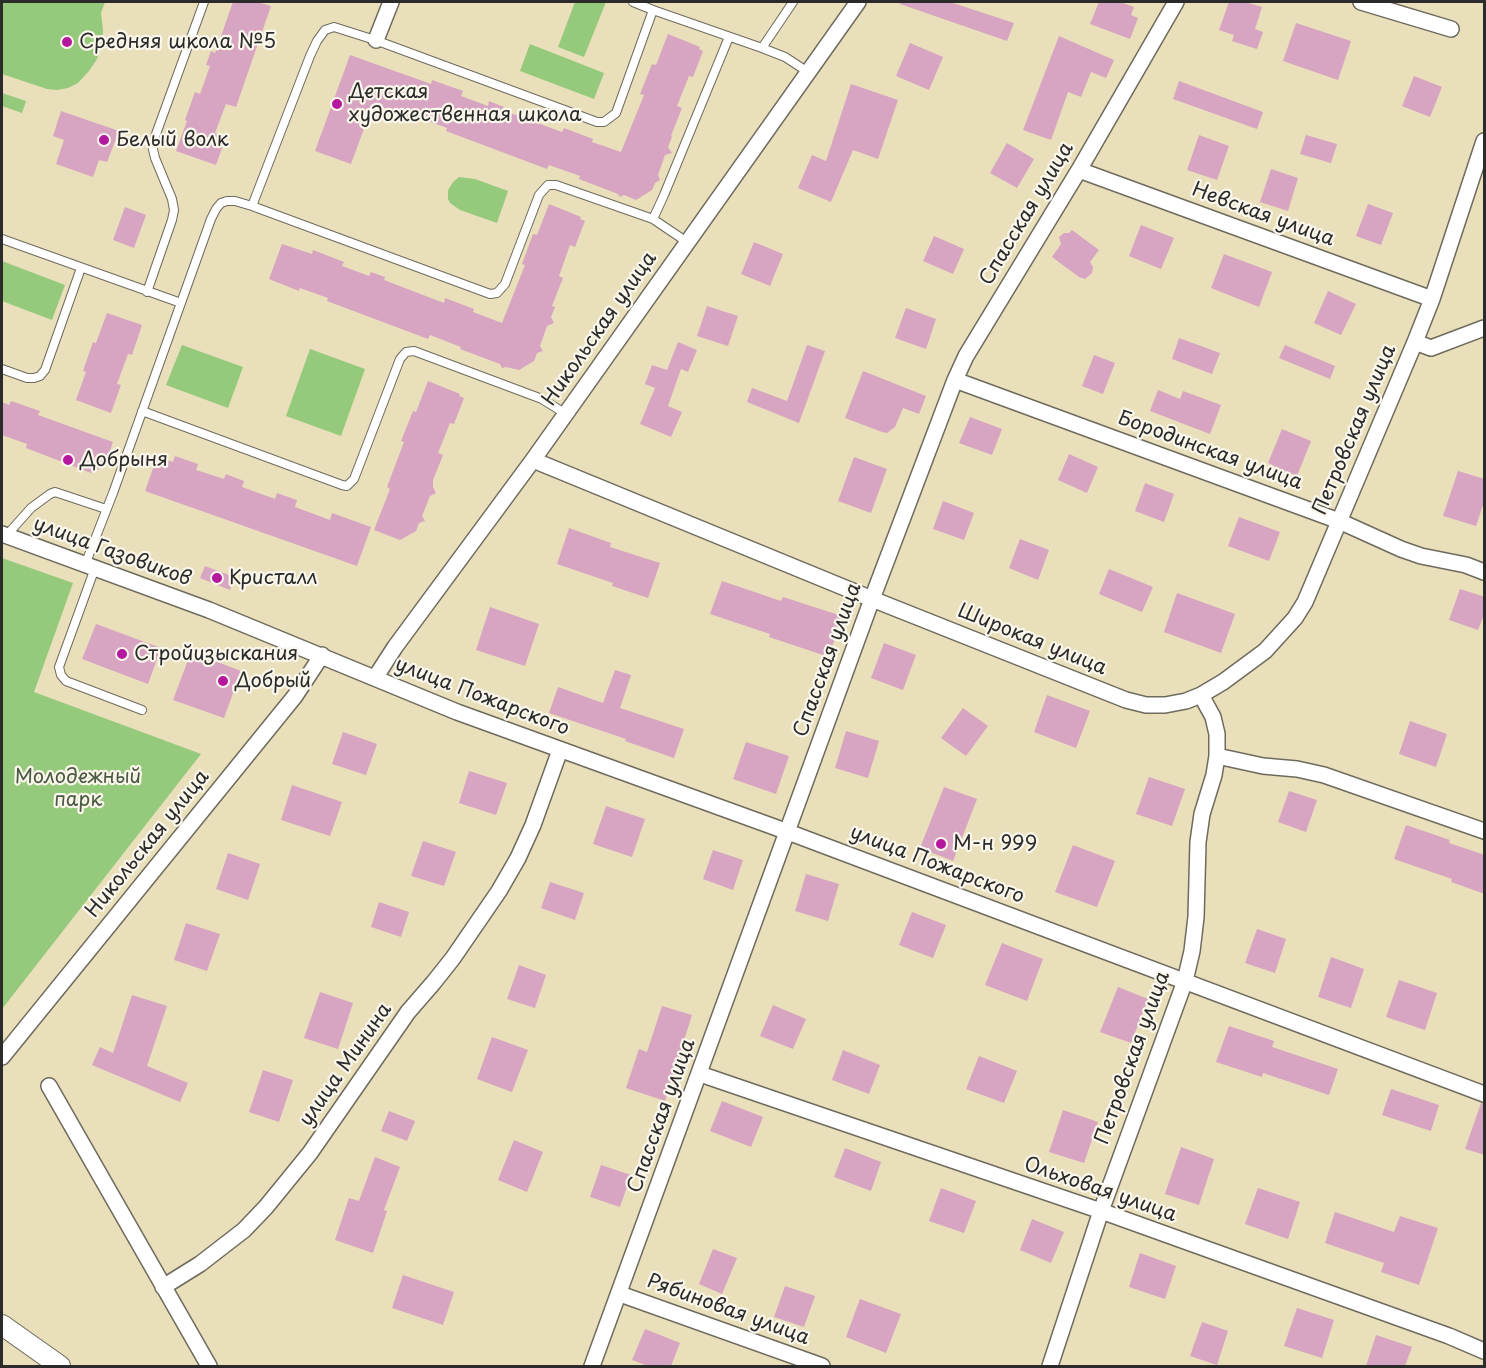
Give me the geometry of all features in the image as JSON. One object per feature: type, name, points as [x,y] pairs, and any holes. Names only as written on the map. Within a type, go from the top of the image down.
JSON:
[{"type":"street","points":[[376,40],[390,2]]},
{"type":"street","name":"Никольская улица","points":[[375,678],[395,647],[566,414],[858,2]]},
{"type":"street","name":"Спасская улица","points":[[592,1366],[872,599],[955,380],[972,346],[1079,170],[1176,2]]},
{"type":"street","points":[[1361,2],[1451,29]]},
{"type":"street","name":"Петровская улица","points":[[1201,695],[1265,651],[1295,618],[1305,602],[1432,299],[1485,141]]},
{"type":"street","name":"Невская улица","points":[[1079,170],[1432,299]]},
{"type":"street","points":[[1415,342],[1431,348],[1485,328]]},
{"type":"street","name":"Бородинская улица","points":[[955,380],[1339,521],[1401,549],[1485,572]]},
{"type":"street","name":"Широкая улица","points":[[533,460],[1126,700],[1146,705],[1166,705],[1201,695]]},
{"type":"street","name":"улица Газовиков","points":[[4,535],[209,610],[375,678]]},
{"type":"street","name":"Никольская улица","points":[[2,1057],[295,696],[322,655]]},
{"type":"street","name":"улица Пожарского","points":[[375,678],[560,750],[788,832],[1485,1094]]},
{"type":"street","points":[[1201,695],[1213,717],[1217,734],[1217,756],[1297,769],[1324,776],[1485,831]]},
{"type":"street","name":"улица Минина","points":[[163,1287],[200,1264],[244,1230],[266,1208],[310,1153],[401,1022],[453,958],[499,891],[533,825],[560,750]]},
{"type":"street","name":"Петровская улица","points":[[1050,1366],[1101,1211],[1185,981],[1192,951],[1196,917],[1198,842],[1202,814],[1214,775],[1217,756]]},
{"type":"street","name":"Ольховая улица","points":[[700,1074],[1101,1211],[1485,1351]]},
{"type":"street","points":[[48,1086],[209,1366]]},
{"type":"street","name":"Рябиновая улица","points":[[620,1294],[822,1366]]},
{"type":"street","points":[[2,1325],[60,1366]]},
{"type":"lane","points":[[147,292],[174,210],[152,145],[204,2]]},
{"type":"lane","points":[[633,2],[762,48],[784,57],[808,72]]},
{"type":"lane","points":[[762,48],[792,2]]},
{"type":"lane","points":[[252,206],[310,56],[325,30],[334,27],[376,40],[597,122],[604,122],[616,113],[653,10]]},
{"type":"lane","points":[[652,219],[729,37]]},
{"type":"lane","points":[[142,710],[66,681],[59,667],[106,509],[210,219],[221,203],[235,201],[252,206],[490,294],[497,293],[505,284],[539,195],[548,185],[556,185],[652,219],[687,242]]},
{"type":"lane","points":[[2,239],[181,303]]},
{"type":"lane","points":[[2,369],[27,378],[40,376],[45,370],[81,268]]},
{"type":"lane","points":[[142,411],[347,486],[354,479],[400,359],[406,352],[414,351],[542,399],[566,414]]},
{"type":"lane","points":[[4,535],[31,508],[55,492],[106,509]]},
{"type":"green space","name":"Средняя школа №5","points":[[2,2],[105,2],[101,13],[102,43],[97,59],[78,83],[68,88],[47,89],[2,74]]},
{"type":"green space","points":[[575,2],[606,2],[584,57],[558,47]]},
{"type":"green space","points":[[530,44],[604,73],[594,99],[520,71]]},
{"type":"green space","points":[[2,93],[26,101],[22,113],[2,106]]},
{"type":"green space","points":[[459,177],[475,179],[508,191],[497,223],[460,210],[450,203],[448,190]]},
{"type":"green space","points":[[2,261],[65,285],[52,320],[2,301]]},
{"type":"green space","points":[[182,345],[243,367],[228,408],[166,385]]},
{"type":"green space","points":[[310,349],[365,369],[341,436],[286,416]]},
{"type":"green space","name":"Молодежный парк","points":[[2,558],[73,583],[34,692],[201,754],[2,1009]]},
{"type":"building","points":[[233,2],[257,2],[271,6],[236,107],[226,104],[215,133],[226,137],[216,165],[176,151],[195,92],[200,94],[210,66],[206,65],[211,51],[215,53]]},
{"type":"building","points":[[900,2],[950,2],[1014,23],[1007,41],[900,4]]},
{"type":"building","points":[[1099,2],[1120,2],[1134,7],[1131,15],[1138,18],[1130,39],[1090,24]]},
{"type":"building","points":[[1229,2],[1245,2],[1262,7],[1255,29],[1263,32],[1257,49],[1232,41],[1234,35],[1219,30]]},
{"type":"building","points":[[1296,23],[1351,41],[1338,80],[1283,61]]},
{"type":"building","points":[[668,34],[700,47],[699,49],[703,51],[693,77],[689,76],[677,106],[682,108],[668,147],[672,153],[665,155],[658,175],[660,180],[655,183],[652,190],[636,200],[624,195],[620,197],[618,194],[579,179],[580,176],[549,165],[547,169],[446,131],[447,128],[373,104],[351,164],[315,151],[350,55],[431,84],[432,80],[463,91],[461,96],[488,106],[489,101],[504,107],[502,110],[562,132],[564,128],[593,139],[592,142],[621,152],[644,95],[640,94],[652,64],[656,65]]},
{"type":"building","points":[[1059,36],[1114,60],[1106,78],[1091,72],[1081,97],[1068,92],[1051,140],[1023,130]]},
{"type":"building","points":[[910,43],[943,57],[929,90],[896,76]]},
{"type":"building","points":[[1414,76],[1442,87],[1430,117],[1402,106]]},
{"type":"building","points":[[1179,81],[1263,112],[1257,129],[1173,99]]},
{"type":"building","points":[[851,84],[898,100],[878,159],[853,150],[831,202],[798,188],[812,155],[826,161]]},
{"type":"building","points":[[61,111],[119,131],[107,162],[99,160],[93,177],[56,164],[64,140],[53,136]]},
{"type":"building","points":[[1199,135],[1229,146],[1217,180],[1187,170]]},
{"type":"building","points":[[1306,135],[1337,144],[1331,163],[1300,154]]},
{"type":"building","points":[[1007,143],[1034,159],[1017,188],[990,173]]},
{"type":"building","points":[[1271,169],[1298,178],[1288,211],[1260,202]]},
{"type":"building","points":[[549,204],[581,217],[580,219],[585,221],[575,247],[570,245],[559,276],[563,278],[552,306],[555,307],[551,317],[554,323],[547,326],[540,346],[543,351],[537,353],[534,361],[519,370],[502,368],[500,364],[430,335],[428,339],[327,301],[328,298],[300,288],[299,291],[269,279],[282,244],[312,254],[313,250],[344,262],[342,266],[369,276],[371,272],[385,277],[384,280],[444,303],[445,298],[502,323],[525,265],[522,264],[533,234],[537,235]]},
{"type":"building","points":[[1368,204],[1393,213],[1381,245],[1356,236]]},
{"type":"building","points":[[125,207],[146,215],[134,248],[113,240]]},
{"type":"building","points":[[1141,225],[1174,238],[1161,269],[1129,256]]},
{"type":"building","points":[[1072,230],[1099,250],[1090,262],[1093,267],[1092,273],[1085,279],[1052,257],[1061,244],[1059,237]]},
{"type":"building","points":[[934,236],[964,249],[953,274],[923,261]]},
{"type":"building","points":[[754,242],[783,254],[770,286],[741,274]]},
{"type":"building","points":[[1224,254],[1272,272],[1259,307],[1211,288]]},
{"type":"building","points":[[1328,291],[1356,304],[1341,335],[1314,323]]},
{"type":"building","points":[[707,306],[738,316],[728,346],[697,336]]},
{"type":"building","points":[[906,308],[936,319],[926,349],[895,338]]},
{"type":"building","points":[[107,313],[142,325],[132,355],[128,354],[117,384],[121,385],[111,413],[76,400],[93,342],[96,343]]},
{"type":"building","points":[[1179,338],[1220,353],[1212,374],[1172,359]]},
{"type":"building","points":[[678,342],[697,350],[688,372],[681,369],[668,406],[682,412],[671,437],[640,424],[655,388],[645,384],[652,365],[667,370]]},
{"type":"building","points":[[807,345],[825,351],[799,423],[747,402],[752,388],[787,401]]},
{"type":"building","points":[[1285,345],[1335,366],[1330,379],[1279,358]]},
{"type":"building","points":[[1094,355],[1115,363],[1103,394],[1082,386]]},
{"type":"building","points":[[863,371],[926,396],[919,414],[903,408],[895,427],[887,433],[845,418]]},
{"type":"building","points":[[428,381],[460,394],[459,396],[464,398],[454,424],[450,423],[438,453],[443,455],[433,480],[436,493],[430,496],[422,516],[425,521],[419,523],[416,531],[400,540],[374,530],[390,489],[387,487],[404,442],[401,441]]},
{"type":"building","points":[[1158,390],[1180,399],[1183,391],[1221,405],[1210,434],[1150,411]]},
{"type":"building","points":[[11,401],[40,411],[38,415],[113,442],[105,465],[91,473],[26,448],[27,444],[2,435],[2,402],[9,405]]},
{"type":"building","points":[[970,417],[1002,429],[992,455],[959,443]]},
{"type":"building","points":[[1282,429],[1311,441],[1297,476],[1268,463]]},
{"type":"building","points":[[1069,454],[1098,467],[1087,493],[1058,480]]},
{"type":"building","points":[[175,456],[198,464],[196,470],[224,479],[226,474],[244,481],[242,487],[275,499],[277,493],[297,500],[295,507],[330,520],[332,513],[371,527],[357,566],[145,491],[157,457],[173,462]]},
{"type":"building","points":[[854,457],[887,469],[871,513],[838,501]]},
{"type":"building","points":[[1458,471],[1485,479],[1485,499],[1476,526],[1443,516]]},
{"type":"building","points":[[1145,483],[1174,494],[1164,522],[1135,511]]},
{"type":"building","points":[[943,501],[974,513],[964,540],[933,529]]},
{"type":"building","points":[[1239,517],[1280,532],[1269,561],[1228,546]]},
{"type":"building","points":[[569,528],[611,543],[610,547],[660,563],[648,598],[612,586],[613,583],[557,564]]},
{"type":"building","points":[[1020,539],[1049,550],[1038,580],[1009,568]]},
{"type":"building","name":"Кристалл","points":[[205,566],[234,577],[230,590],[200,578]]},
{"type":"building","points":[[1109,569],[1153,587],[1142,612],[1099,594]]},
{"type":"building","points":[[722,581],[781,601],[783,597],[842,616],[829,657],[710,614]]},
{"type":"building","points":[[1460,589],[1485,597],[1485,612],[1478,630],[1449,620]]},
{"type":"building","points":[[1177,593],[1235,614],[1221,653],[1164,632]]},
{"type":"building","points":[[490,607],[539,624],[525,666],[476,650]]},
{"type":"building","name":"Стройизыскания","points":[[96,624],[161,648],[148,684],[82,659]]},
{"type":"building","points":[[884,643],[916,655],[903,690],[871,678]]},
{"type":"building","points":[[191,652],[241,671],[224,718],[173,700]]},
{"type":"building","points":[[615,670],[631,675],[620,708],[684,729],[674,758],[549,713],[558,687],[603,703]]},
{"type":"building","points":[[1047,695],[1090,711],[1076,748],[1034,732]]},
{"type":"building","points":[[963,708],[988,726],[966,756],[941,738]]},
{"type":"building","points":[[1410,721],[1447,734],[1436,767],[1399,754]]},
{"type":"building","points":[[846,731],[879,741],[868,778],[835,768]]},
{"type":"building","points":[[343,732],[377,744],[366,775],[332,764]]},
{"type":"building","points":[[746,742],[789,756],[776,794],[733,779]]},
{"type":"building","points":[[469,771],[507,783],[496,815],[459,803]]},
{"type":"building","points":[[1149,777],[1185,789],[1172,826],[1136,814]]},
{"type":"building","points":[[292,785],[342,802],[330,836],[281,820]]},
{"type":"building","points":[[944,787],[977,799],[953,861],[920,848]]},
{"type":"building","points":[[1289,791],[1317,800],[1306,832],[1278,822]]},
{"type":"building","points":[[606,806],[645,819],[632,857],[593,844]]},
{"type":"building","points":[[1406,825],[1485,855],[1485,894],[1451,882],[1452,879],[1394,859]]},
{"type":"building","points":[[423,841],[456,852],[444,886],[411,876]]},
{"type":"building","points":[[1073,845],[1115,861],[1097,907],[1055,892]]},
{"type":"building","points":[[713,850],[743,860],[733,890],[703,879]]},
{"type":"building","points":[[228,853],[260,864],[248,900],[216,889]]},
{"type":"building","points":[[806,874],[839,884],[828,921],[795,911]]},
{"type":"building","points":[[550,882],[584,893],[575,920],[541,908]]},
{"type":"building","points":[[379,902],[409,912],[401,937],[371,927]]},
{"type":"building","points":[[912,912],[946,925],[933,958],[899,945]]},
{"type":"building","points":[[186,923],[220,934],[207,971],[174,960]]},
{"type":"building","points":[[1257,929],[1286,939],[1275,973],[1245,963]]},
{"type":"building","points":[[1002,943],[1043,959],[1027,1001],[985,985]]},
{"type":"building","points":[[1331,957],[1364,969],[1351,1008],[1318,997]]},
{"type":"building","points":[[519,965],[546,975],[535,1008],[507,999]]},
{"type":"building","points":[[1399,980],[1437,993],[1425,1030],[1386,1017]]},
{"type":"building","points":[[1118,987],[1148,999],[1131,1043],[1100,1032]]},
{"type":"building","points":[[320,992],[353,1003],[338,1049],[304,1038]]},
{"type":"building","points":[[132,995],[167,1006],[147,1066],[188,1083],[180,1102],[92,1065],[100,1047],[113,1053]]},
{"type":"building","points":[[773,1005],[806,1019],[793,1049],[760,1036]]},
{"type":"building","points":[[662,1006],[692,1015],[665,1101],[626,1088],[639,1049],[647,1052]]},
{"type":"building","points":[[1229,1026],[1274,1041],[1272,1047],[1338,1069],[1329,1095],[1263,1073],[1262,1077],[1216,1062]]},
{"type":"building","points":[[492,1037],[528,1050],[512,1092],[477,1079]]},
{"type":"building","points":[[843,1050],[880,1065],[869,1094],[832,1080]]},
{"type":"building","points":[[979,1056],[1017,1071],[1004,1103],[966,1089]]},
{"type":"building","points":[[263,1070],[293,1080],[279,1122],[249,1112]]},
{"type":"building","points":[[1391,1089],[1439,1105],[1431,1131],[1382,1115]]},
{"type":"building","points":[[722,1101],[763,1117],[751,1147],[710,1131]]},
{"type":"building","points":[[1481,1103],[1485,1104],[1485,1155],[1465,1149]]},
{"type":"building","points":[[1063,1110],[1098,1122],[1084,1163],[1049,1152]]},
{"type":"building","points":[[389,1111],[415,1121],[407,1141],[381,1131]]},
{"type":"building","points":[[514,1140],[543,1152],[527,1192],[498,1180]]},
{"type":"building","points":[[1181,1147],[1214,1159],[1199,1205],[1165,1194]]},
{"type":"building","points":[[845,1148],[881,1162],[871,1191],[834,1177]]},
{"type":"building","points":[[375,1157],[400,1167],[384,1210],[387,1211],[373,1253],[335,1240],[349,1198],[359,1201]]},
{"type":"building","points":[[601,1165],[631,1175],[620,1207],[590,1197]]},
{"type":"building","points":[[941,1188],[976,1201],[964,1233],[929,1221]]},
{"type":"building","points":[[1258,1188],[1300,1202],[1288,1239],[1245,1224]]},
{"type":"building","points":[[1335,1212],[1394,1232],[1400,1216],[1438,1228],[1419,1285],[1381,1272],[1384,1263],[1325,1243]]},
{"type":"building","points":[[1032,1219],[1064,1232],[1051,1263],[1020,1250]]},
{"type":"building","points":[[713,1249],[737,1258],[722,1294],[699,1284]]},
{"type":"building","points":[[1140,1253],[1176,1266],[1165,1299],[1129,1287]]},
{"type":"building","points":[[403,1275],[454,1292],[443,1325],[392,1308]]},
{"type":"building","points":[[785,1286],[815,1296],[804,1327],[774,1317]]},
{"type":"building","points":[[860,1299],[901,1314],[886,1353],[846,1337]]},
{"type":"building","points":[[1297,1308],[1334,1320],[1322,1358],[1284,1346]]},
{"type":"building","points":[[1202,1322],[1228,1331],[1217,1365],[1190,1356]]},
{"type":"building","points":[[645,1329],[680,1343],[671,1366],[648,1366],[632,1360]]},
{"type":"building","points":[[1376,1335],[1412,1347],[1405,1366],[1366,1366]]},
{"type":"place","name":"Средняя школа №5","points":[[67,42]]},
{"type":"place","name":"Детская художественная школа","points":[[337,104]]},
{"type":"place","name":"Белый волк","points":[[104,140]]},
{"type":"place","name":"Добрыня","points":[[68,460]]},
{"type":"place","name":"Кристалл","points":[[217,578]]},
{"type":"place","name":"Стройизыскания","points":[[122,654]]},
{"type":"place","name":"Добрый","points":[[223,681]]},
{"type":"place","name":"М-н 999","points":[[941,844]]}]
